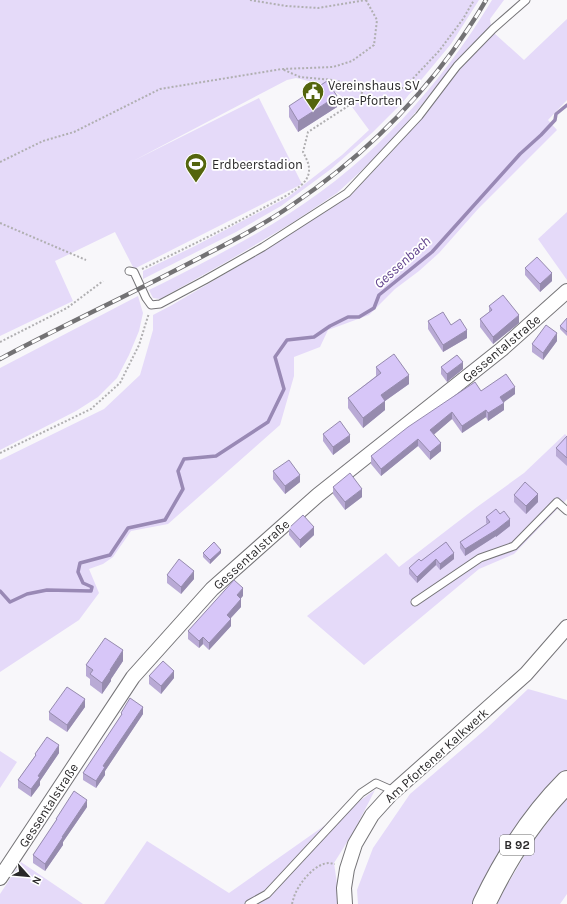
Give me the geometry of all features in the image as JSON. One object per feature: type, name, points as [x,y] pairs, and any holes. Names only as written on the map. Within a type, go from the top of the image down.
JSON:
[{"type":"main road","name":"B 92","points":[[484,904],[511,853],[534,820],[557,791],[567,782]]},
{"type":"street","name":"Gessentalstraße","points":[[0,878],[133,677],[212,589],[318,495],[502,349],[567,291]]},
{"type":"street","name":"Am Pfortener Kalkwerk","points":[[345,904],[344,888],[347,869],[355,844],[372,815],[394,791],[526,674],[567,627]]},
{"type":"lane","points":[[132,272],[146,298],[151,304],[160,304],[263,247],[347,193],[419,116],[458,66],[493,28],[526,0]]},
{"type":"lane","points":[[415,602],[480,558],[514,546],[557,502],[567,511]]},
{"type":"lane","points":[[249,904],[267,894],[361,793],[376,783],[394,791]]},
{"type":"path","points":[[0,162],[43,141],[74,132],[160,89],[282,69],[333,67],[352,61],[374,45],[377,20],[366,0],[318,8],[286,6],[250,0]]},
{"type":"path","points":[[282,69],[300,77],[332,80],[364,88],[404,88],[439,51],[463,19],[474,0]]},
{"type":"path","points":[[132,272],[191,246],[287,195],[302,184],[307,178],[310,170],[303,152],[308,132],[359,99],[364,88]]},
{"type":"path","points":[[0,223],[86,260]]},
{"type":"path","points":[[0,342],[67,308],[103,280]]},
{"type":"path","points":[[0,453],[91,409],[120,383],[139,345],[151,304]]},
{"type":"path","points":[[292,904],[296,892],[302,882],[321,864],[329,863],[339,865],[347,869]]},
{"type":"shaded area","points":[[0,0],[479,0],[451,44],[402,103],[373,132],[331,169],[281,206],[236,232],[143,279],[143,271],[193,247],[288,197],[342,155],[369,130],[347,100],[325,85],[296,78],[287,80],[133,161],[259,98],[302,184],[134,269],[115,232],[55,261],[73,301],[0,336]]},
{"type":"shaded area","points":[[492,0],[504,0],[490,19],[491,26],[456,63],[396,136],[373,160],[337,193],[292,223],[228,261],[160,299],[153,298],[149,290],[273,224],[320,192],[377,145],[428,91],[451,62]]},
{"type":"shaded area","points":[[567,19],[567,100],[548,120],[557,130],[478,209],[439,253],[419,271],[395,289],[369,315],[328,330],[320,347],[294,357],[294,376],[280,425],[168,524],[131,531],[113,557],[103,564],[89,569],[99,593],[79,620],[0,672],[0,460],[104,409],[140,375],[153,330],[153,315],[264,251],[350,196],[397,146],[460,68],[494,33],[524,60]]},
{"type":"shaded area","points":[[567,212],[567,280],[538,239]]},
{"type":"shaded area","points":[[138,296],[143,313],[139,331],[117,378],[98,397],[76,411],[0,450],[0,368]]},
{"type":"shaded area","points":[[565,434],[567,436],[567,499],[514,554],[479,569],[364,665],[307,616],[386,553],[399,567],[524,473]]},
{"type":"shaded area","points":[[528,689],[567,700],[567,771],[557,781],[489,871],[472,904],[358,904],[357,890],[373,848],[410,794],[487,728]]},
{"type":"shaded area","points":[[0,751],[17,762],[0,788]]},
{"type":"shaded area","points":[[375,790],[354,831],[334,863],[340,904],[104,904],[147,841],[229,893]]},
{"type":"shaded area","points":[[567,796],[567,894],[560,904],[497,904],[532,843]]},
{"type":"shaded area","points":[[21,862],[83,904],[0,904],[0,894]]},
{"type":"building","points":[[327,81],[337,96],[298,121],[289,106]]},
{"type":"building","points":[[537,257],[552,273],[540,284],[525,268]]},
{"type":"building","points":[[503,295],[519,315],[493,337],[480,319],[492,310],[489,306]]},
{"type":"building","points":[[443,312],[451,325],[460,319],[467,330],[443,345],[428,321]]},
{"type":"building","points":[[567,318],[567,332],[560,326]]},
{"type":"building","points":[[546,325],[557,333],[543,353],[532,344]]},
{"type":"building","points":[[394,354],[409,375],[381,395],[385,401],[363,418],[348,398],[381,373],[376,367]]},
{"type":"building","points":[[457,355],[463,362],[447,374],[441,367]]},
{"type":"building","points":[[506,374],[515,387],[500,397],[504,403],[488,413],[486,410],[462,426],[452,412],[430,430],[441,443],[430,452],[418,439],[381,469],[371,456],[408,427],[475,382],[481,391]]},
{"type":"building","points":[[340,421],[350,435],[333,447],[323,434]]},
{"type":"building","points":[[567,436],[567,458],[556,448]]},
{"type":"building","points":[[289,460],[300,475],[285,486],[273,471]]},
{"type":"building","points":[[350,473],[362,489],[345,502],[333,487]]},
{"type":"building","points":[[525,482],[538,494],[526,506],[514,495]]},
{"type":"building","points":[[496,509],[500,514],[504,511],[510,519],[496,530],[465,549],[460,542],[490,522],[486,517]]},
{"type":"building","points":[[303,515],[314,527],[300,540],[289,528]]},
{"type":"building","points":[[214,542],[221,550],[210,560],[203,553]]},
{"type":"building","points":[[446,542],[454,553],[440,564],[436,559],[417,577],[409,568],[419,559],[421,561]]},
{"type":"building","points":[[179,559],[194,571],[181,587],[167,575]]},
{"type":"building","points":[[234,580],[243,588],[237,595],[241,599],[227,615],[231,619],[209,643],[203,637],[199,641],[188,631]]},
{"type":"building","points":[[105,638],[123,650],[102,683],[90,674],[93,670],[86,665]]},
{"type":"building","points":[[163,661],[174,671],[161,686],[149,676]]},
{"type":"building","points":[[67,687],[85,699],[67,725],[49,712]]},
{"type":"building","points":[[130,698],[143,707],[103,766],[105,767],[96,781],[83,773],[122,714],[121,713]]},
{"type":"building","points":[[47,737],[59,745],[31,789],[18,780]]},
{"type":"building","points":[[74,791],[87,800],[45,864],[33,855]]},
{"type":"waterway","name":"Gessenbach","points":[[0,591],[10,602],[27,594],[47,590],[91,591],[92,587],[83,583],[78,572],[80,563],[110,555],[128,528],[165,520],[183,489],[178,471],[184,459],[216,456],[268,422],[284,389],[275,357],[287,340],[314,337],[330,326],[348,317],[359,317],[374,308],[379,295],[432,252],[520,154],[555,120],[556,114],[567,105]]},
{"type":"railway","points":[[0,359],[236,239],[264,223],[315,189],[358,154],[398,116],[452,52],[486,0]]},
{"type":"place","name":"Vereinshaus SV Gera-Pforten","points":[[313,112]]},
{"type":"place","name":"Erdbeerstadion","points":[[196,184]]}]
